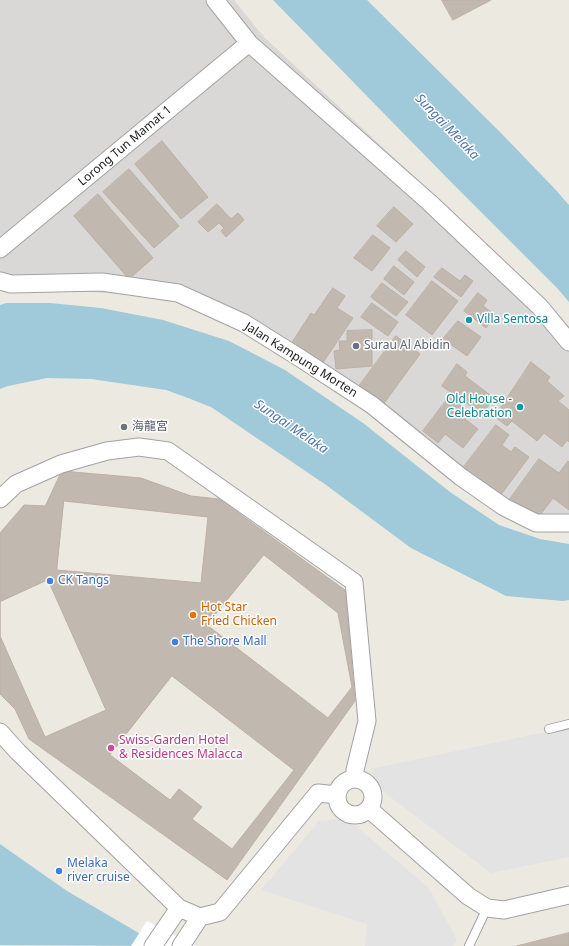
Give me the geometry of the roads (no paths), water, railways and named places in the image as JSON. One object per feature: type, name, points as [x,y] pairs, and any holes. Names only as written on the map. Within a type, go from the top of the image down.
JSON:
[{"type":"street","points":[[215,0],[249,43],[429,202],[540,307],[569,342]]},
{"type":"street","name":"Lorong Tun Mamat 1","points":[[0,250],[249,43]]},
{"type":"street","name":"Jalan Kampung Morten","points":[[0,281],[11,284],[102,282],[178,293],[244,323],[307,362],[372,406],[461,477],[504,507],[536,523],[569,523]]},
{"type":"street","points":[[0,499],[16,484],[61,464],[115,450],[139,447],[168,451],[354,582],[368,721],[355,770],[355,779]]},
{"type":"street","points":[[0,732],[18,752],[179,908],[200,917],[220,912],[318,793],[337,796]]},
{"type":"street","points":[[355,779],[364,782],[369,786],[373,797],[369,809],[359,815],[347,814],[339,806],[337,796],[342,785],[347,781],[355,779]]},
{"type":"street","points":[[369,809],[468,896],[487,908],[504,910],[569,895]]},
{"type":"street","points":[[153,946],[179,908]]},
{"type":"street","points":[[181,946],[200,917]]},
{"type":"lane","points":[[549,729],[569,724]]},
{"type":"lane","points":[[469,946],[487,908]]},
{"type":"water","name":"Sungai Melaka","points":[[273,0],[367,0],[502,134],[569,205],[569,302],[557,288]]},
{"type":"water","name":"Sungai Melaka","points":[[6,303],[50,303],[101,308],[163,320],[229,341],[285,370],[363,423],[450,492],[499,525],[540,539],[569,544],[569,600],[563,601],[506,596],[411,548],[326,485],[211,407],[188,398],[166,390],[91,379],[47,378],[0,389],[0,305]]},
{"type":"water","points":[[0,844],[67,891],[161,946],[0,945]]},
{"type":"place","name":"Villa Sentosa","points":[[469,320]]},
{"type":"place","name":"Surau Al Abidin","points":[[356,346]]},
{"type":"place","name":"Old House - Celebration","points":[[520,407]]},
{"type":"place","name":"海龍宮","points":[[124,427]]},
{"type":"place","name":"CK Tangs","points":[[50,581]]},
{"type":"place","name":"Hot Star Fried Chicken","points":[[193,615]]},
{"type":"place","name":"The Shore Mall","points":[[175,642]]},
{"type":"place","name":"Swiss-Garden Hotel & Residences Malacca","points":[[111,748]]},
{"type":"place","name":"Melaka river cruise","points":[[59,871]]}]
